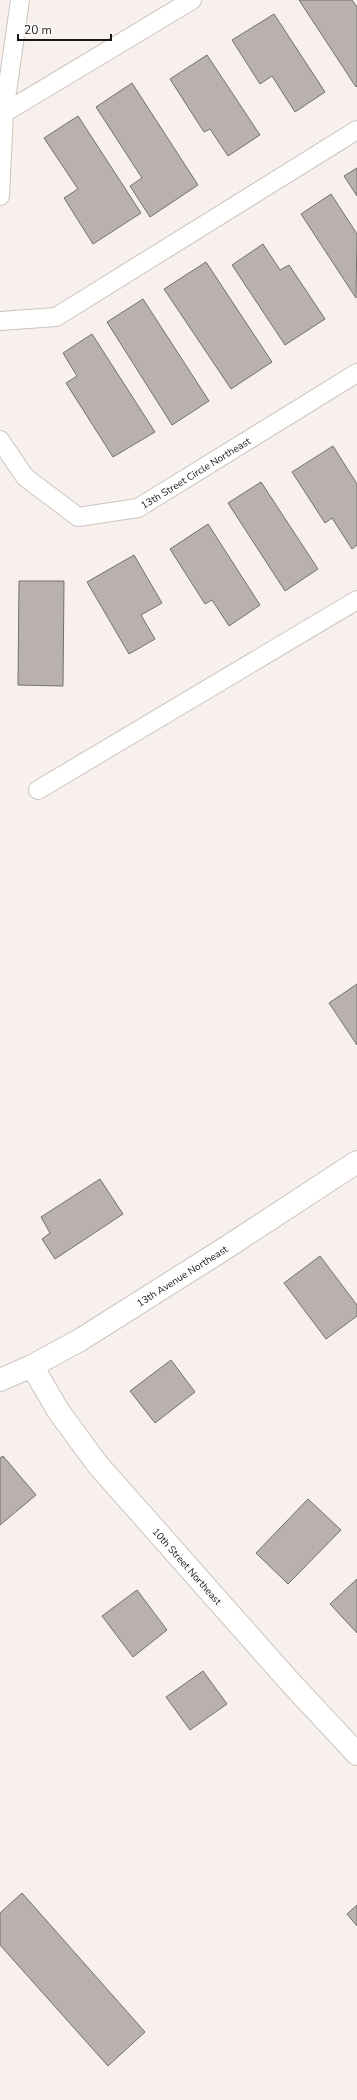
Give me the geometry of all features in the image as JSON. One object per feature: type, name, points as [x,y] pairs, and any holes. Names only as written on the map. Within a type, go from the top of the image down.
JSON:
[{"type":"street","name":"13th Avenue Northeast","points":[[0,1380],[32,1366],[80,1340],[218,1254],[357,1162]]},
{"type":"street","name":"10th Street Northeast","points":[[32,1366],[59,1412],[98,1465],[290,1682],[357,1754]]},
{"type":"lane","points":[[0,196],[4,113],[20,0]]},
{"type":"lane","points":[[4,113],[192,0]]},
{"type":"lane","points":[[0,321],[56,317],[357,130]]},
{"type":"lane","name":"13th Street Circle Northeast","points":[[0,440],[26,477],[78,517],[138,508],[357,373]]},
{"type":"lane","points":[[38,790],[357,600]]},
{"type":"building","points":[[299,0],[352,0],[357,7],[356,87]]},
{"type":"building","points":[[274,14],[325,92],[295,112],[272,76],[260,84],[232,40]]},
{"type":"building","points":[[207,55],[260,135],[228,156],[210,129],[204,132],[170,79]]},
{"type":"building","points":[[132,83],[198,185],[150,217],[130,186],[142,178],[96,107]]},
{"type":"building","points":[[78,116],[141,213],[93,244],[64,198],[78,189],[44,138]]},
{"type":"building","points":[[357,168],[357,196],[344,176]]},
{"type":"building","points":[[331,194],[357,234],[356,298],[301,214]]},
{"type":"building","points":[[263,244],[280,270],[289,265],[325,319],[285,345],[232,265]]},
{"type":"building","points":[[206,262],[272,362],[231,389],[164,289]]},
{"type":"building","points":[[143,299],[209,401],[172,425],[107,322]]},
{"type":"building","points":[[92,334],[155,432],[113,457],[66,383],[77,376],[63,353]]},
{"type":"building","points":[[333,446],[357,484],[357,545],[352,549],[332,518],[325,523],[292,472]]},
{"type":"building","points":[[261,482],[318,569],[285,591],[228,503]]},
{"type":"building","points":[[208,524],[260,605],[229,626],[212,600],[205,604],[170,549]]},
{"type":"building","points":[[134,555],[162,603],[141,615],[155,639],[129,654],[87,582]]},
{"type":"building","points":[[19,581],[64,581],[63,686],[18,685]]},
{"type":"building","points":[[357,984],[357,1045],[329,1003]]},
{"type":"building","points":[[100,1179],[123,1214],[55,1259],[42,1239],[50,1233],[41,1217]]},
{"type":"building","points":[[320,1256],[357,1305],[357,1316],[326,1339],[284,1283]]},
{"type":"building","points":[[171,1360],[195,1392],[155,1423],[130,1391]]},
{"type":"building","points":[[3,1456],[36,1495],[0,1525],[0,1458]]},
{"type":"building","points":[[308,1499],[341,1530],[288,1584],[256,1553]]},
{"type":"building","points":[[357,1579],[357,1633],[330,1604]]},
{"type":"building","points":[[137,1590],[167,1630],[133,1657],[102,1616]]},
{"type":"building","points":[[203,1671],[227,1704],[190,1730],[166,1697]]},
{"type":"building","points":[[22,1893],[145,2032],[108,2066],[0,1945],[0,1913]]},
{"type":"building","points":[[357,1905],[357,1926],[347,1914]]}]
